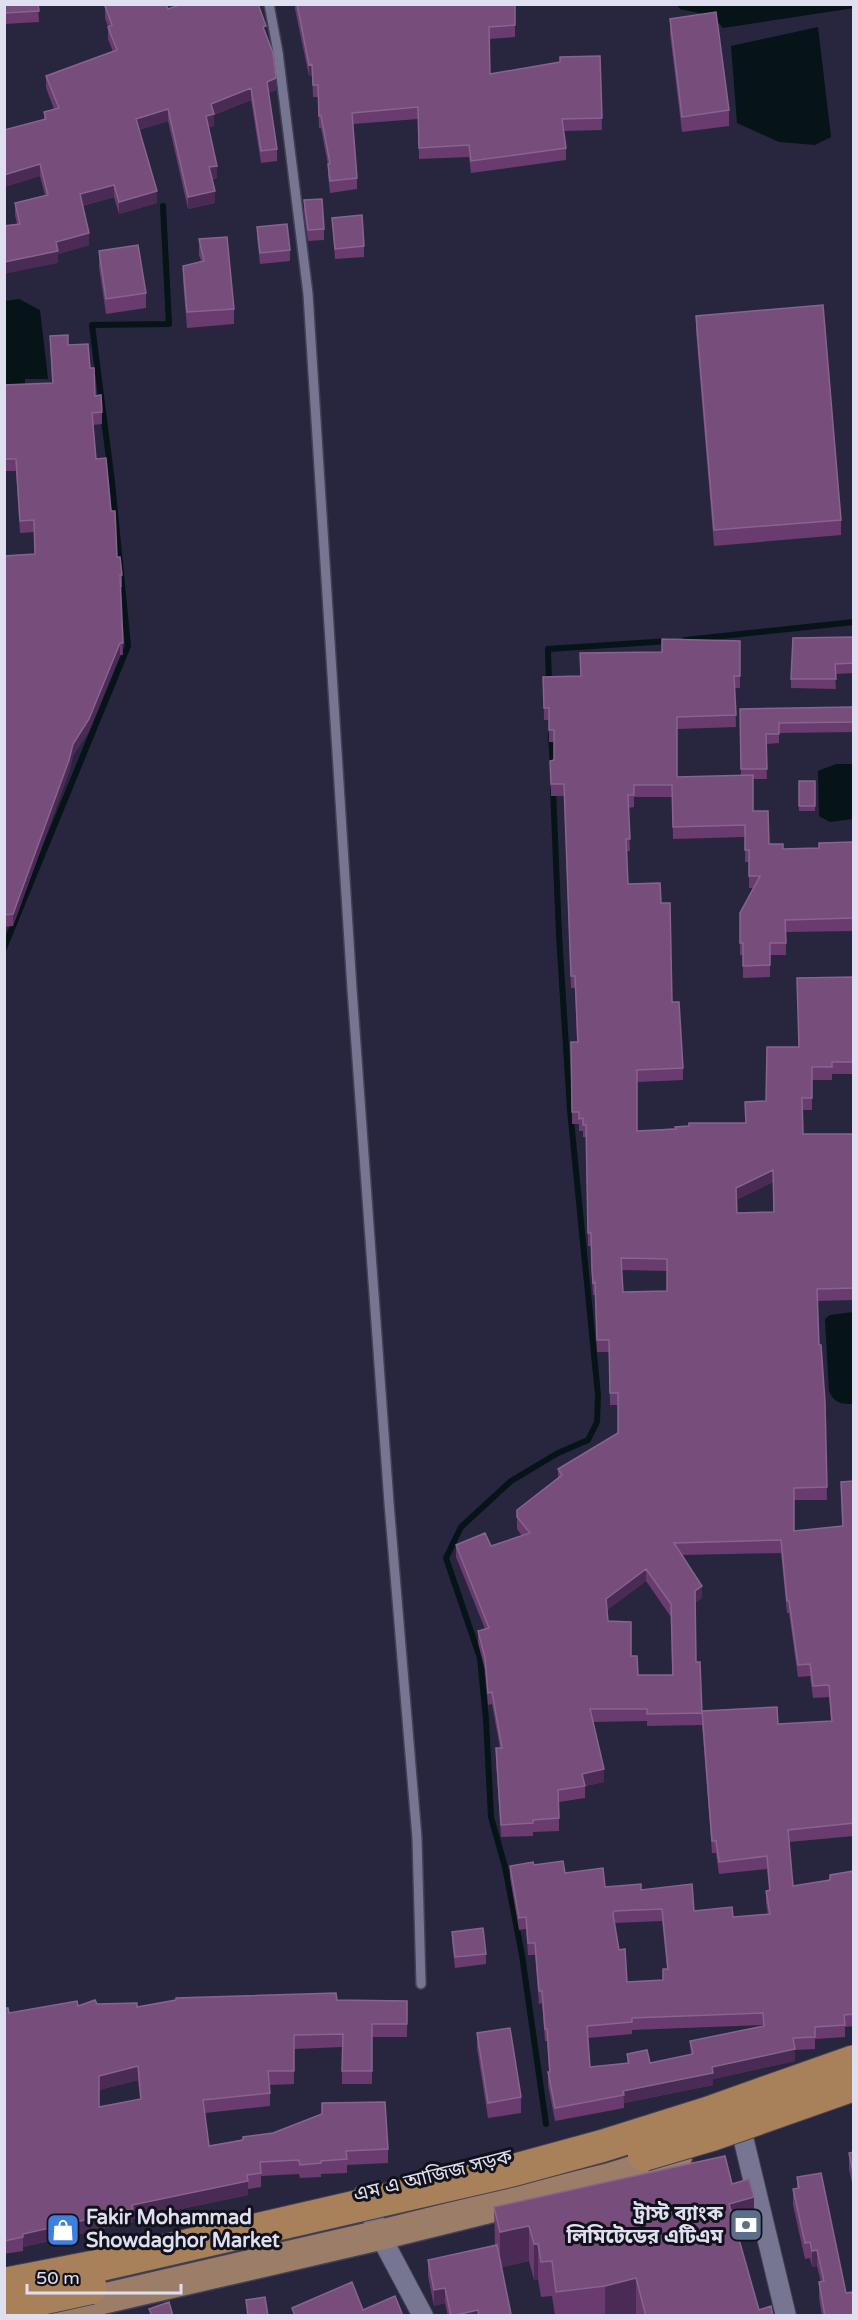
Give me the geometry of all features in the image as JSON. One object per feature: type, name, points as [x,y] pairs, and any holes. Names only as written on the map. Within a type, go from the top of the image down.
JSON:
[{"type":"highway","points":[[4,2284],[97,2266],[521,2168],[602,2146],[707,2113],[854,2061]]},
{"type":"highway","points":[[4,2307],[287,2244],[605,2167],[712,2135],[854,2085]]},
{"type":"main road","name":"এম এ আজিজ সড়ক","points":[[4,2272],[98,2255],[362,2194],[601,2133],[703,2102],[854,2049]]},
{"type":"main road","points":[[32,2316],[380,2235],[610,2178],[742,2137],[854,2098]]},
{"type":"street","points":[[742,2137],[786,2316]]},
{"type":"street","points":[[362,2194],[380,2235],[423,2316]]},
{"type":"lane","points":[[269,4],[279,63],[308,294],[352,989],[389,1503],[417,1838],[421,1984]]},
{"type":"shaded area","points":[[853,4],[854,8],[723,28],[712,16],[680,9],[677,5]]},
{"type":"shaded area","points":[[818,27],[831,137],[815,145],[779,142],[737,123],[731,46]]},
{"type":"shaded area","points":[[19,299],[40,310],[48,379],[25,379],[25,394],[5,395],[5,301]]},
{"type":"shaded area","points":[[836,764],[853,764],[853,819],[830,822],[819,816],[818,771]]},
{"type":"shaded area","points":[[853,1312],[853,1404],[849,1404],[836,1400],[829,1391],[825,1319],[830,1315]]},
{"type":"building","points":[[4,4],[38,4],[39,11],[4,13]]},
{"type":"building","points":[[108,4],[166,4],[168,9],[182,4],[258,4],[266,26],[263,27],[273,53],[276,78],[267,82],[277,149],[261,151],[251,88],[211,104],[214,114],[206,116],[217,166],[209,167],[215,191],[188,197],[168,109],[136,119],[157,191],[119,202],[114,185],[80,194],[89,233],[56,242],[58,251],[4,262],[4,226],[20,224],[15,203],[48,195],[40,164],[4,175],[4,130],[46,119],[44,112],[59,108],[46,76],[117,50],[108,27],[112,25],[105,6]]},
{"type":"building","points":[[297,4],[515,4],[515,25],[489,27],[490,74],[560,62],[560,57],[600,56],[602,118],[562,119],[566,148],[471,161],[469,145],[419,148],[418,107],[352,113],[357,178],[330,181],[328,164],[330,163],[321,116],[319,116],[318,85],[313,85],[312,64],[309,65]]},
{"type":"building","points":[[716,12],[729,110],[682,117],[670,19]]},
{"type":"building","points":[[322,199],[324,229],[308,230],[304,200]]},
{"type":"building","points":[[362,215],[364,246],[335,249],[332,218]]},
{"type":"building","points":[[287,224],[290,250],[260,253],[257,227]]},
{"type":"building","points":[[227,237],[234,309],[187,312],[183,266],[204,261],[199,239]]},
{"type":"building","points":[[138,245],[146,293],[106,299],[99,251]]},
{"type":"building","points":[[823,305],[841,520],[714,530],[696,316]]},
{"type":"building","points":[[68,335],[68,345],[88,344],[90,368],[94,368],[95,396],[101,395],[102,412],[92,413],[96,459],[106,458],[111,511],[115,511],[117,557],[120,557],[122,575],[120,575],[123,643],[120,643],[89,719],[73,744],[13,914],[4,915],[4,556],[35,554],[34,520],[20,521],[16,459],[4,459],[4,385],[53,383],[50,336]]},
{"type":"building","points":[[854,637],[854,663],[835,664],[836,679],[791,679],[793,638]]},
{"type":"building","points":[[662,639],[740,641],[740,676],[734,676],[736,715],[677,717],[677,777],[753,775],[753,811],[768,811],[769,844],[783,844],[783,849],[819,848],[819,843],[854,842],[854,918],[785,920],[786,943],[770,943],[770,965],[743,966],[740,913],[760,876],[749,876],[749,850],[745,850],[745,825],[673,827],[672,785],[634,785],[634,795],[628,795],[630,839],[626,839],[628,884],[660,883],[661,903],[670,903],[672,1002],[679,1002],[683,1068],[637,1070],[637,1131],[676,1129],[675,1127],[689,1126],[689,1123],[746,1123],[745,1102],[766,1101],[767,1047],[799,1047],[797,978],[854,977],[854,1062],[832,1062],[832,1067],[812,1067],[812,1098],[802,1098],[803,1134],[853,1134],[854,1288],[817,1289],[819,1345],[821,1345],[825,1402],[827,1487],[794,1488],[794,1531],[843,1526],[841,1482],[854,1481],[854,1823],[788,1830],[793,1886],[830,1880],[830,1875],[854,1871],[854,2014],[844,2015],[845,2025],[815,2027],[815,2037],[793,2038],[795,2049],[712,2067],[713,2073],[623,2091],[624,2095],[555,2108],[548,2072],[550,2072],[547,2029],[545,2029],[542,1991],[539,1991],[535,1943],[528,1943],[526,1917],[519,1918],[510,1866],[533,1862],[534,1865],[563,1861],[565,1873],[603,1868],[605,1887],[641,1884],[641,1890],[692,1884],[694,1911],[732,1907],[733,1917],[770,1914],[766,1891],[770,1890],[767,1856],[719,1862],[716,1841],[712,1841],[702,1711],[777,1707],[778,1724],[832,1721],[829,1685],[813,1686],[810,1664],[798,1665],[789,1601],[787,1601],[781,1540],[674,1543],[702,1586],[695,1591],[696,1662],[700,1662],[702,1713],[647,1714],[647,1709],[590,1709],[604,1769],[582,1774],[585,1786],[558,1790],[559,1818],[533,1820],[533,1823],[501,1825],[496,1748],[502,1748],[492,1692],[488,1693],[485,1658],[478,1631],[489,1628],[456,1545],[485,1533],[491,1546],[530,1533],[517,1517],[517,1510],[562,1475],[558,1469],[618,1433],[618,1393],[610,1393],[609,1340],[597,1340],[591,1233],[588,1233],[586,1125],[583,1125],[583,1118],[579,1119],[579,1112],[572,1112],[571,1042],[578,1042],[575,976],[571,976],[564,784],[551,784],[550,761],[554,760],[554,730],[549,730],[549,708],[544,708],[543,677],[581,676],[580,653],[662,652]],"holes":[[[773,1170],[774,1212],[737,1213],[736,1188]],[[621,1258],[667,1259],[667,1291],[623,1292]],[[646,1569],[671,1604],[673,1675],[638,1675],[637,1656],[631,1656],[631,1622],[608,1621],[606,1599]],[[662,1909],[668,1969],[663,1969],[663,1980],[627,1982],[625,1949],[619,1950],[614,1911]],[[763,2013],[764,2026],[690,2041],[693,2054],[650,2063],[647,2050],[627,2054],[629,2063],[590,2067],[587,2026],[632,2022],[632,2018]]]},
{"type":"building","points":[[854,707],[854,722],[779,723],[779,734],[766,734],[767,769],[741,769],[740,709]]},
{"type":"building","points":[[799,781],[815,781],[815,806],[799,806]]},
{"type":"building","points":[[483,1928],[486,1954],[455,1957],[452,1932]]},
{"type":"building","points":[[336,1993],[337,2000],[407,2001],[407,2024],[372,2024],[372,2071],[342,2071],[343,2034],[294,2035],[294,2071],[268,2071],[270,2093],[203,2100],[209,2146],[243,2140],[243,2137],[273,2133],[322,2114],[322,2103],[385,2102],[388,2149],[346,2151],[347,2159],[321,2161],[321,2163],[300,2165],[299,2160],[260,2162],[261,2173],[247,2175],[248,2181],[132,2205],[133,2209],[23,2234],[23,2237],[4,2241],[4,2008],[8,2008],[9,2013],[77,2001],[78,2006],[95,2000],[97,2004],[137,2003],[137,2007],[176,2000],[176,1998]],"holes":[[[138,2066],[141,2099],[99,2107],[99,2076]]]},
{"type":"building","points":[[510,2028],[521,2097],[488,2103],[477,2033]]},
{"type":"building","points":[[854,2152],[854,2177],[849,2153]]},
{"type":"building","points":[[725,2156],[732,2184],[749,2179],[754,2197],[729,2204],[759,2310],[771,2306],[773,2316],[646,2316],[636,2278],[605,2286],[556,2292],[552,2261],[541,2262],[538,2244],[534,2244],[529,2226],[500,2232],[494,2207]]},
{"type":"building","points":[[821,2173],[846,2293],[852,2292],[854,2316],[825,2316],[819,2282],[824,2281],[817,2250],[812,2251],[810,2242],[805,2243],[793,2189],[799,2188],[797,2177]]},
{"type":"building","points":[[497,2245],[511,2314],[479,2316],[478,2310],[451,2316],[445,2288],[434,2290],[428,2260]]},
{"type":"building","points":[[352,2282],[363,2310],[395,2296],[403,2316],[295,2316],[292,2308]]},
{"type":"building","points":[[265,2297],[268,2316],[248,2316],[246,2300]]},
{"type":"building","points":[[169,2302],[173,2316],[152,2316],[149,2309]]},
{"type":"waterway","points":[[4,948],[128,646],[112,482],[92,325],[169,324],[163,206]]},
{"type":"waterway","points":[[685,640],[854,622]]},
{"type":"waterway","points":[[549,683],[548,649],[669,641]]},
{"type":"waterway","points":[[551,735],[553,767]]},
{"type":"waterway","points":[[546,2124],[522,1955],[505,1867],[491,1817],[480,1658],[446,1558],[461,1527],[511,1481],[558,1453],[588,1440],[597,1422],[598,1395],[570,1110],[553,789]]},
{"type":"place","name":"ট্রাস্ট ব্যাংক লিমিটেডের এটিএম","points":[[746,2225]]},
{"type":"place","name":"Fakir Mohammad Showdaghor Market","points":[[63,2230]]}]
